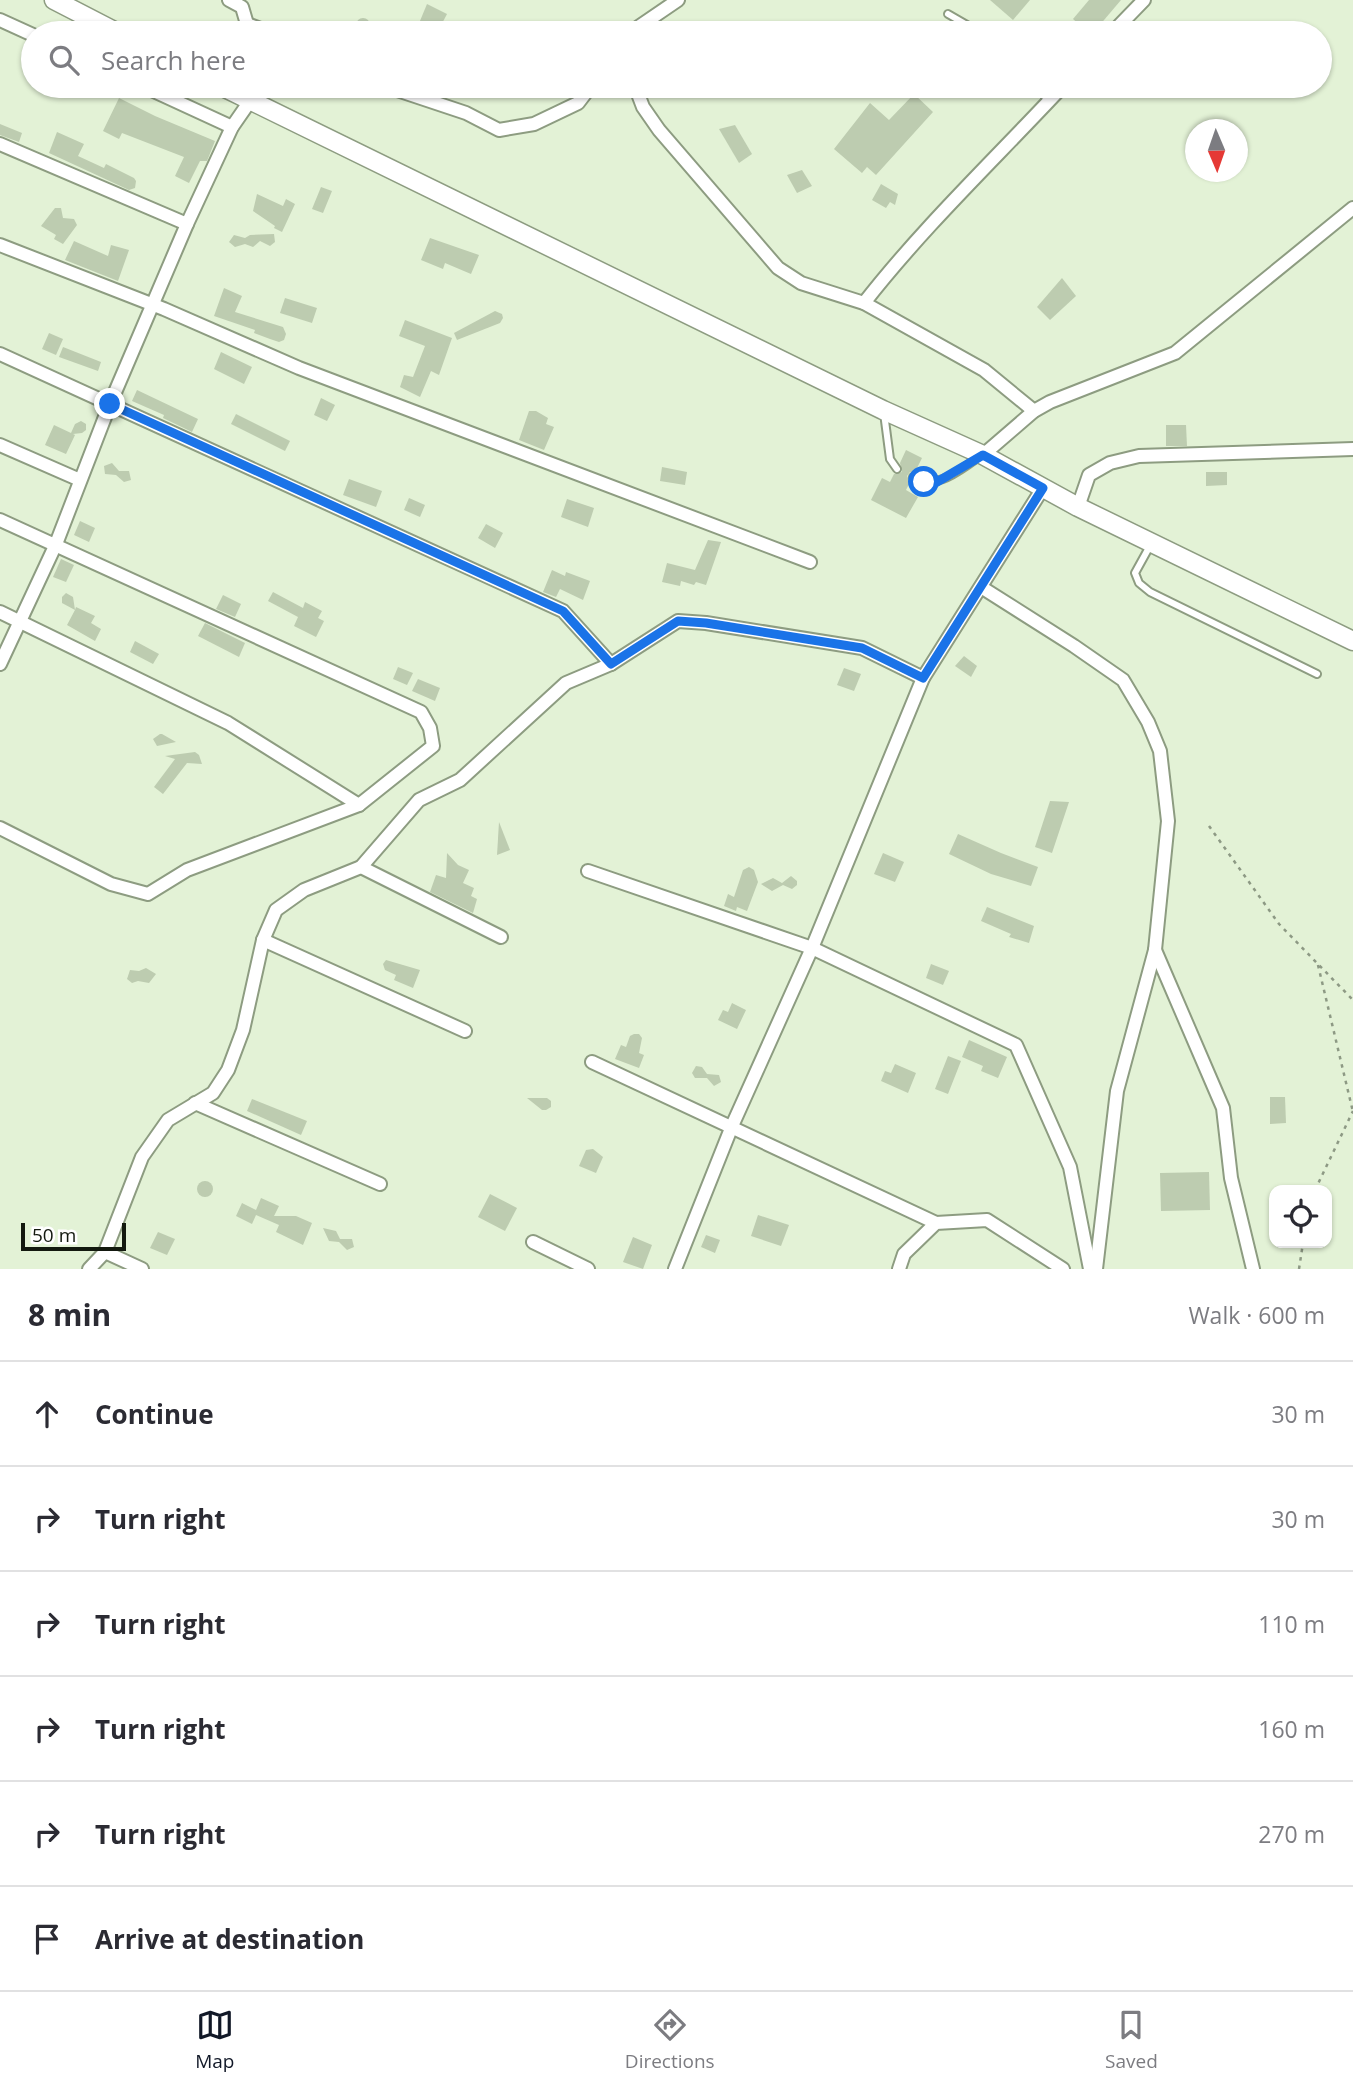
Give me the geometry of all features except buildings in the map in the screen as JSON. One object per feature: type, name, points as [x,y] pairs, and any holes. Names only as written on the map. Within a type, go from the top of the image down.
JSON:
[{"type":"main road","points":[[54,0],[95,21]]},
{"type":"main road","points":[[245,98],[883,410],[983,455],[1078,507],[1353,641]]},
{"type":"street","points":[[229,0],[242,7],[245,21]]},
{"type":"street","points":[[648,21],[678,0]]},
{"type":"street","points":[[1124,21],[1144,0]]},
{"type":"street","points":[[0,19],[21,29]]},
{"type":"street","points":[[169,98],[232,127]]},
{"type":"street","points":[[421,98],[466,113],[499,130],[534,124],[578,103],[582,98]]},
{"type":"street","points":[[640,98],[659,130],[778,268],[801,283],[864,303],[984,370],[1034,411]]},
{"type":"street","points":[[864,303],[975,176],[1052,98]]},
{"type":"street","points":[[0,664],[56,544],[110,404],[187,224],[232,127],[250,101]]},
{"type":"street","points":[[0,144],[187,224]]},
{"type":"street","points":[[983,455],[1034,411],[1175,353],[1353,208]]},
{"type":"street","points":[[0,246],[153,305],[299,368],[810,562]]},
{"type":"street","points":[[0,354],[563,611],[611,664]]},
{"type":"street","points":[[0,444],[80,480]]},
{"type":"street","points":[[1078,507],[1089,475],[1110,463],[1139,456],[1353,449]]},
{"type":"street","points":[[675,1269],[732,1126],[812,948],[923,678],[1043,488]]},
{"type":"street","points":[[0,520],[421,712],[430,728],[432,746],[359,805],[187,870],[148,894],[111,884],[0,828]]},
{"type":"street","points":[[981,587],[1123,680],[1148,722],[1160,751],[1168,821],[1155,950],[1117,1091],[1096,1269]]},
{"type":"street","points":[[0,612],[228,723],[359,805]]},
{"type":"street","points":[[89,1269],[105,1252],[142,1157],[168,1120],[213,1093],[231,1065],[243,1030],[263,940],[276,910],[304,890],[362,867],[419,800],[460,779],[566,683],[611,664],[678,621],[862,648],[923,678]]},
{"type":"street","points":[[362,867],[501,937]]},
{"type":"street","points":[[588,871],[812,948],[1016,1045],[1070,1167],[1090,1269]]},
{"type":"street","points":[[263,940],[465,1031]]},
{"type":"street","points":[[1155,950],[1223,1108],[1231,1178],[1253,1269]]},
{"type":"street","points":[[592,1062],[936,1223],[987,1220],[1063,1269]]},
{"type":"street","points":[[195,1103],[380,1184]]},
{"type":"street","points":[[899,1269],[904,1255],[936,1223]]},
{"type":"street","points":[[533,1242],[589,1269]]},
{"type":"street","points":[[105,1252],[142,1269]]},
{"type":"lane","points":[[948,14],[960,21]]},
{"type":"lane","points":[[1046,98],[1048,102]]},
{"type":"lane","points":[[883,410],[890,459],[897,468]]},
{"type":"lane","points":[[913,477],[924,482],[937,482],[983,455]]},
{"type":"lane","points":[[1152,542],[1135,573],[1139,583],[1150,593],[1317,674]]},
{"type":"path","points":[[1209,826],[1279,924],[1353,1000]]},
{"type":"path","points":[[1317,1185],[1353,1111],[1318,964]]},
{"type":"path","points":[[1299,1269],[1302,1248]]},
{"type":"route","points":[[110,404],[563,611],[611,664],[678,621],[862,648],[923,678],[1043,488],[983,455],[937,482],[924,482]]}]
